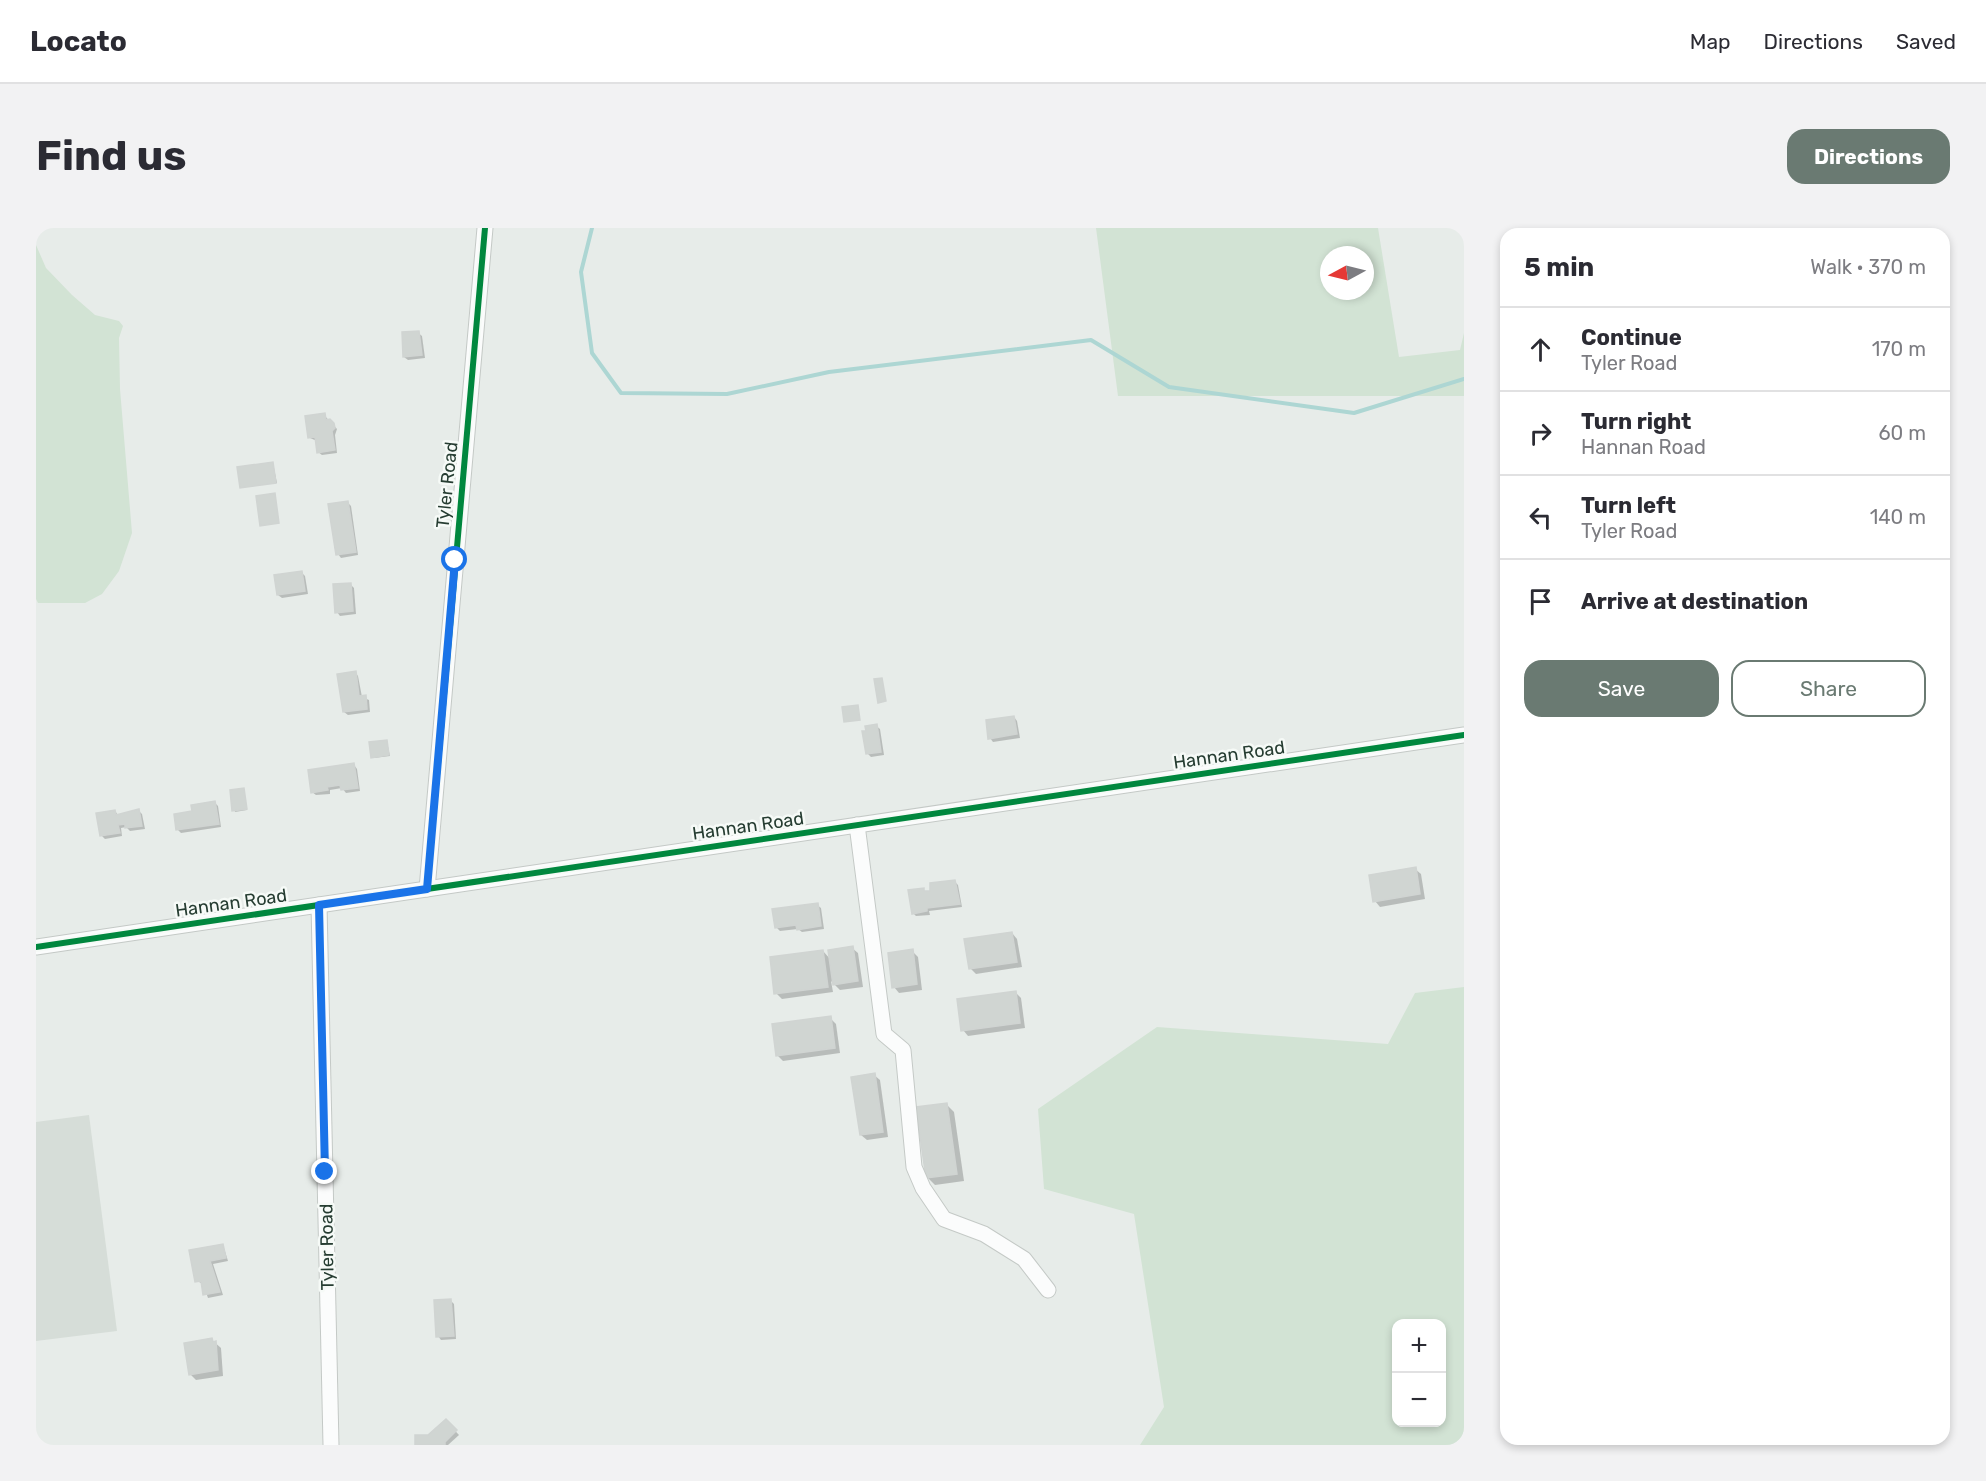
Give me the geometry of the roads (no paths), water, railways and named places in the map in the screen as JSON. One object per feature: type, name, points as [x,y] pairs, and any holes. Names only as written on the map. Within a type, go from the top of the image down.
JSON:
[{"type":"street","name":"Tyler Road","points":[[427,889],[485,228]]},
{"type":"street","name":"Hannan Road","points":[[36,946],[1464,735]]},
{"type":"street","points":[[857,825],[884,1034],[903,1050],[914,1167],[923,1188],[944,1219],[984,1234],[1024,1259],[1048,1290]]},
{"type":"street","name":"Tyler Road","points":[[319,905],[332,1445]]},
{"type":"waterway","points":[[592,228],[581,272],[592,353],[621,393],[727,394],[829,372],[1091,340],[1169,387],[1354,413],[1464,379]]}]
